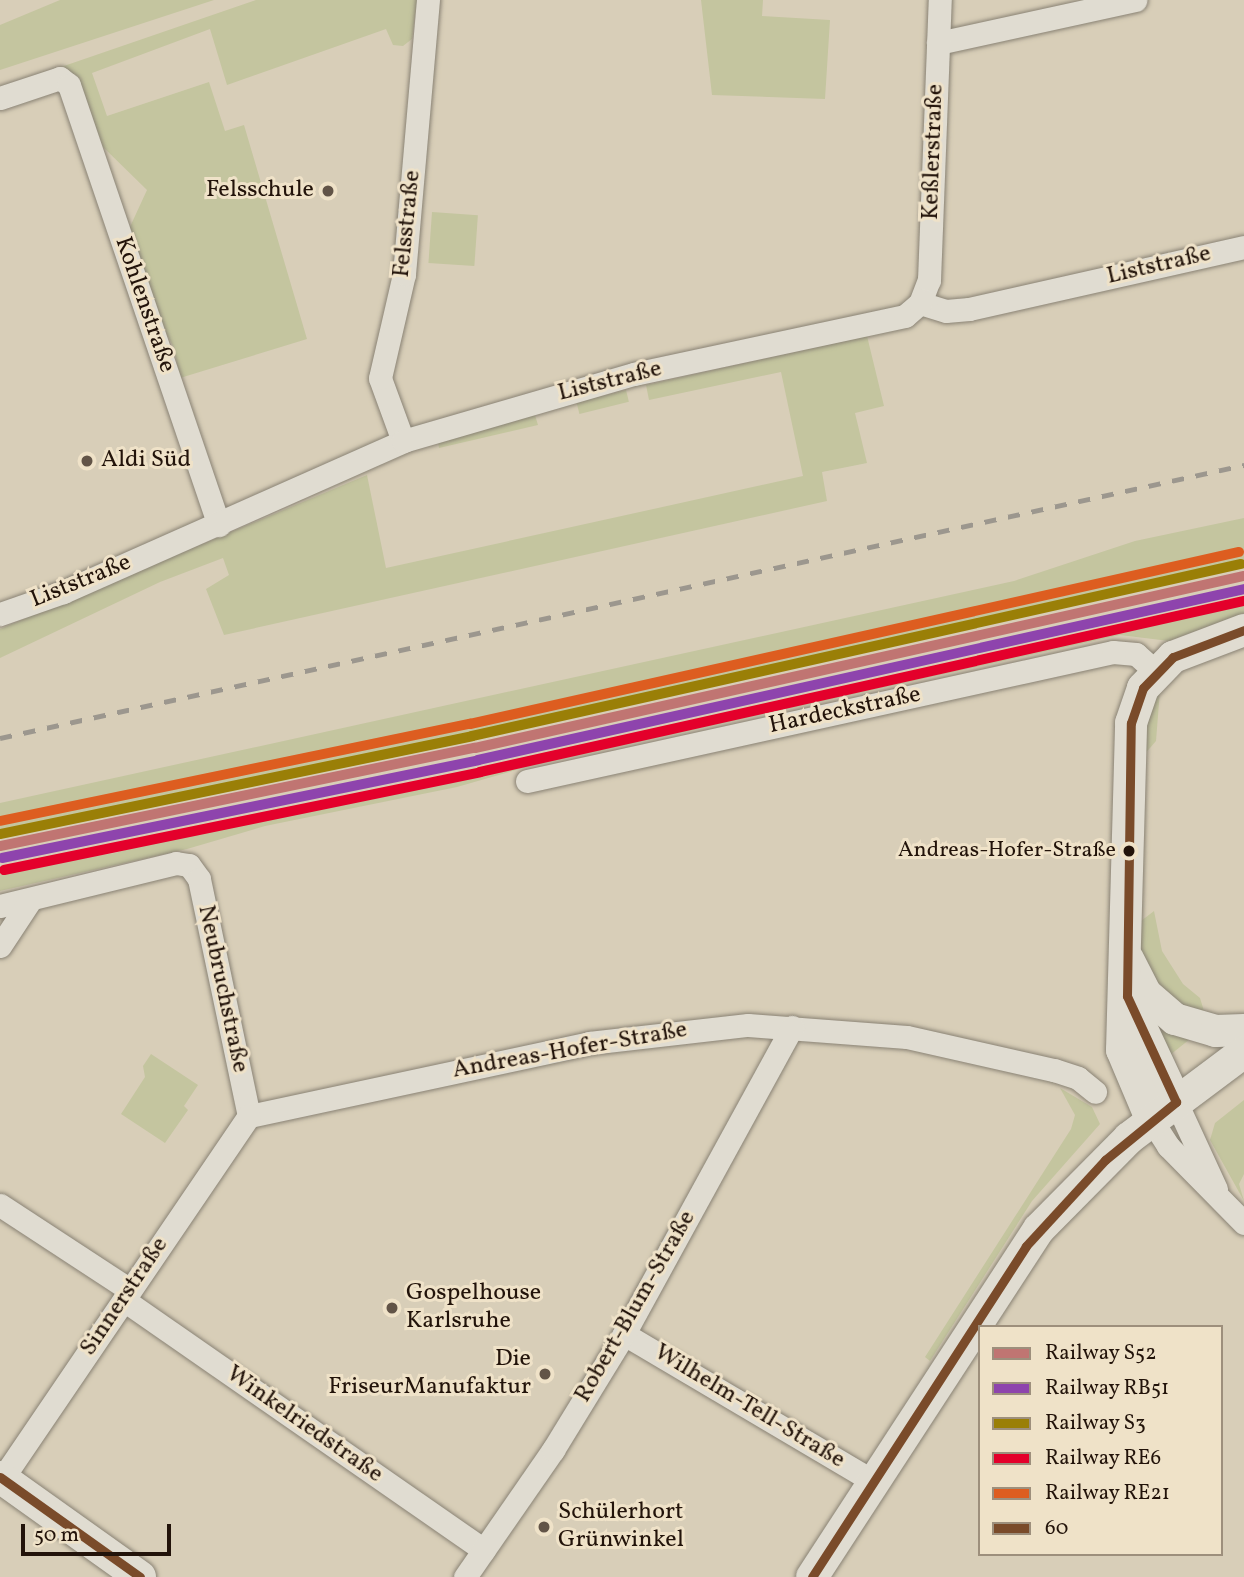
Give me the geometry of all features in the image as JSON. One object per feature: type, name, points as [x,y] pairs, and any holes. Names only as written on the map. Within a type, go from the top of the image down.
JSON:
[{"type":"street","name":"Felsstraße","points":[[403,441],[380,379],[404,274],[428,0]]},
{"type":"street","name":"Keßlerstraße","points":[[920,303],[929,281],[940,0]]},
{"type":"street","points":[[938,44],[1135,0]]},
{"type":"street","name":"Kohlenstraße","points":[[0,98],[60,78],[69,85],[219,525]]},
{"type":"street","name":"Liststraße","points":[[0,614],[219,525],[403,441],[634,374],[896,321],[920,303],[946,311],[969,309],[1244,247]]},
{"type":"street","points":[[1244,630],[1184,652],[1156,673],[1143,688],[1131,723],[1126,996],[1122,1050],[1164,1112],[1168,1146],[1244,1223]]},
{"type":"street","name":"Hardeckstraße","points":[[527,781],[1113,652],[1136,654],[1156,673]]},
{"type":"street","name":"Neubruchstraße","points":[[31,899],[176,863],[189,865],[199,879],[249,1116]]},
{"type":"street","points":[[0,906],[31,899]]},
{"type":"street","points":[[0,946],[31,899]]},
{"type":"street","points":[[1126,954],[1146,994],[1175,1019],[1216,1031],[1244,1030]]},
{"type":"street","name":"Andreas-Hofer-Straße","points":[[249,1116],[589,1043],[701,1028],[792,1027],[907,1037],[989,1054],[1077,1078],[1095,1092]]},
{"type":"street","name":"Robert-Blum-Straße","points":[[465,1577],[553,1450],[624,1334],[792,1027]]},
{"type":"street","points":[[812,1577],[1026,1246],[1069,1195],[1164,1112],[1244,1052]]},
{"type":"street","name":"Sinnerstraße","points":[[1,1478],[249,1116]]},
{"type":"street","name":"Winkelriedstraße","points":[[0,1205],[484,1550]]},
{"type":"street","name":"Wilhelm-Tell-Straße","points":[[624,1334],[873,1480]]},
{"type":"street","points":[[1,1478],[140,1577]]},
{"type":"green space","points":[[60,0],[214,0],[0,70],[0,25]]},
{"type":"green space","points":[[256,0],[417,0],[412,39],[403,46],[393,45],[386,29],[227,85],[210,29],[92,73],[107,116],[209,82],[225,131],[244,125],[307,339],[180,378],[174,348],[156,314],[129,229],[147,190],[102,146],[74,75],[61,67]]},
{"type":"green space","points":[[701,0],[763,0],[762,16],[830,20],[825,99],[712,95]]},
{"type":"green space","points":[[432,212],[478,215],[474,266],[428,263]]},
{"type":"green space","points":[[867,336],[884,406],[855,413],[867,463],[822,472],[827,501],[224,635],[206,589],[229,575],[223,558],[160,582],[0,658],[0,629],[367,475],[386,568],[803,476],[781,372],[649,400],[646,385]]},
{"type":"green space","points":[[626,390],[629,402],[579,414],[577,402]]},
{"type":"green space","points":[[534,412],[538,425],[439,448],[438,442]]},
{"type":"green space","points":[[1244,518],[1244,560],[419,749],[0,833],[0,803],[1014,581],[1135,541]]},
{"type":"green space","points":[[1244,601],[1244,613],[1169,641],[1120,635],[523,768],[457,787],[265,826],[187,849],[0,891],[0,871],[115,853],[193,831]]},
{"type":"green space","points":[[1160,690],[1156,741],[1143,756],[1147,712]]},
{"type":"green space","points":[[1154,911],[1162,951],[1183,984],[1200,998],[1204,1011],[1169,1005],[1141,953],[1141,921]]},
{"type":"green space","points":[[1151,1010],[1195,1035],[1165,1059]]},
{"type":"green space","points":[[151,1054],[198,1085],[184,1106],[188,1110],[165,1143],[121,1114],[145,1077],[143,1066]]},
{"type":"green space","points":[[1060,1088],[1092,1107],[1100,1124],[1032,1201],[930,1361],[925,1357],[1071,1129],[1075,1115]]},
{"type":"green space","points":[[1244,1100],[1244,1174],[1239,1184],[1244,1201],[1210,1140],[1215,1123]]},
{"type":"railway","points":[[0,738],[1244,465]]},
{"type":"rail line","name":"RE21","points":[[0,821],[470,724],[1239,552]]},
{"type":"rail line","name":"S3","points":[[0,834],[472,736],[1241,564]]},
{"type":"rail line","name":"S52","points":[[0,846],[475,748],[1244,576]]},
{"type":"rail line","name":"RB51","points":[[2,858],[478,760],[1244,589]]},
{"type":"rail line","name":"RE6","points":[[4,870],[480,772],[1244,601]]},
{"type":"transit line","name":"60","points":[[812,1577],[1026,1246],[1105,1160],[1176,1102],[1127,996],[1131,723],[1143,688],[1173,657],[1244,630]]},
{"type":"transit line","name":"60","points":[[0,1477],[140,1577]]},
{"type":"place","name":"Felsschule","points":[[328,191]]},
{"type":"place","name":"Aldi Süd","points":[[87,461]]},
{"type":"place","name":"Andreas-Hofer-Straße","points":[[1129,851]]},
{"type":"place","name":"Gospelhouse Karlsruhe","points":[[392,1308]]},
{"type":"place","name":"Die FriseurManufaktur","points":[[545,1374]]},
{"type":"place","name":"Schülerhort Grünwinkel","points":[[544,1527]]}]
